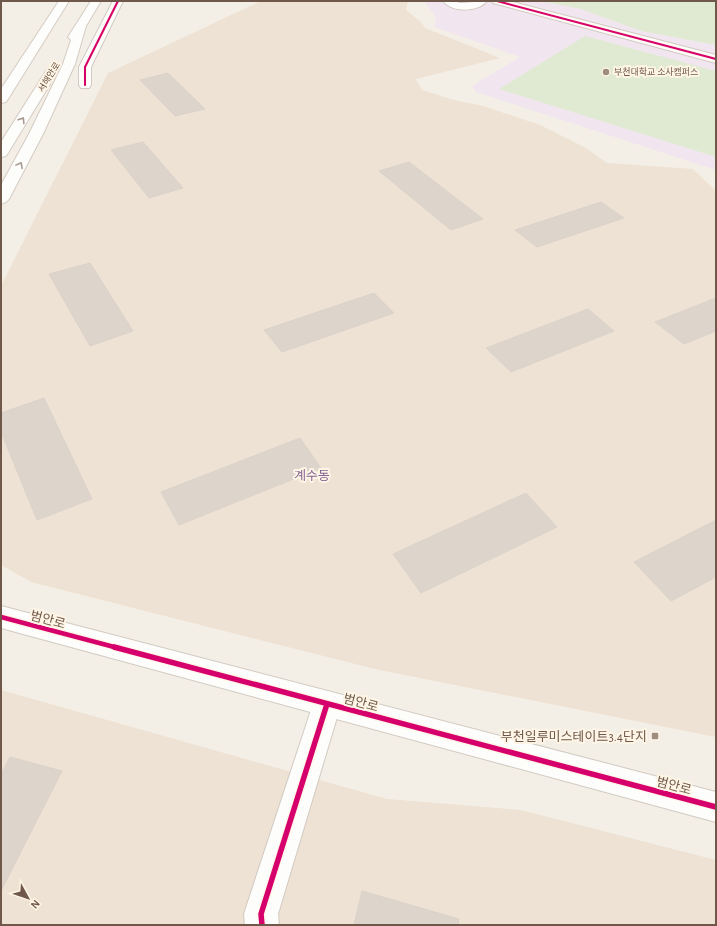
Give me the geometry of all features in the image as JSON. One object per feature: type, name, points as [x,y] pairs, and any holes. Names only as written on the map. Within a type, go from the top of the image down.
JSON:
[{"type":"main road","points":[[1,99],[64,1]]},
{"type":"main road","name":"서해안로","points":[[1,153],[96,1]]},
{"type":"main road","points":[[85,85],[84,66],[118,1]]},
{"type":"main road","points":[[448,1],[454,5],[466,6],[482,1]]},
{"type":"main road","points":[[497,1],[716,60]]},
{"type":"main road","points":[[1,78],[49,25]]},
{"type":"main road","points":[[1,199],[36,134],[65,71],[81,25]]},
{"type":"main road","name":"범안로","points":[[1,617],[716,807]]},
{"type":"main road","points":[[262,925],[260,914],[328,704]]},
{"type":"shaded area","points":[[261,1],[408,1],[406,10],[421,22],[425,28],[500,58],[416,79],[422,90],[454,100],[483,106],[540,125],[586,148],[607,163],[693,169],[716,191],[716,737],[375,669],[31,582],[1,565],[1,286],[108,73]]},
{"type":"shaded area","name":"부천대학교 소사캠퍼스","points":[[424,1],[540,1],[581,9],[641,31],[716,45],[716,170],[476,92],[472,86],[520,57],[434,27],[436,17]]},
{"type":"shaded area","points":[[1,690],[387,799],[521,810],[716,860],[716,925],[1,925]]},
{"type":"green space","points":[[540,1],[716,1],[716,45],[641,31],[581,9]]},
{"type":"green space","points":[[585,36],[716,71],[716,157],[499,89]]},
{"type":"building","points":[[168,73],[205,109],[175,116],[140,80]]},
{"type":"building","points":[[143,142],[183,188],[149,198],[111,150]]},
{"type":"building","points":[[409,162],[483,219],[451,230],[379,171]]},
{"type":"building","points":[[601,202],[624,218],[537,247],[515,230]]},
{"type":"building","points":[[90,263],[133,331],[90,346],[49,274]]},
{"type":"building","points":[[374,293],[394,313],[282,352],[264,330]]},
{"type":"building","points":[[716,298],[716,331],[684,344],[655,322]]},
{"type":"building","points":[[588,309],[614,331],[511,372],[486,348]]},
{"type":"building","points":[[44,398],[92,499],[37,520],[1,432],[1,413]]},
{"type":"building","points":[[300,438],[321,468],[179,525],[161,492]]},
{"type":"building","points":[[526,493],[557,527],[421,593],[393,554]]},
{"type":"building","points":[[716,520],[716,577],[671,601],[634,562]]},
{"type":"building","points":[[10,757],[62,771],[1,891],[1,774]]},
{"type":"building","points":[[362,891],[459,919],[458,925],[354,925]]},
{"type":"cycle path","points":[[85,85],[85,67],[118,1]]},
{"type":"cycle path","points":[[497,1],[716,59]]},
{"type":"cycle path","points":[[1,617],[716,807]]},
{"type":"cycle path","points":[[262,925],[261,914],[327,704]]},
{"type":"place","name":"부천대학교 소사캠퍼스","points":[[606,72]]},
{"type":"place","name":"부천일루미스테이트3.4단지","points":[[655,736]]},
{"type":"district","name":"계수동","points":[[312,475]]}]
